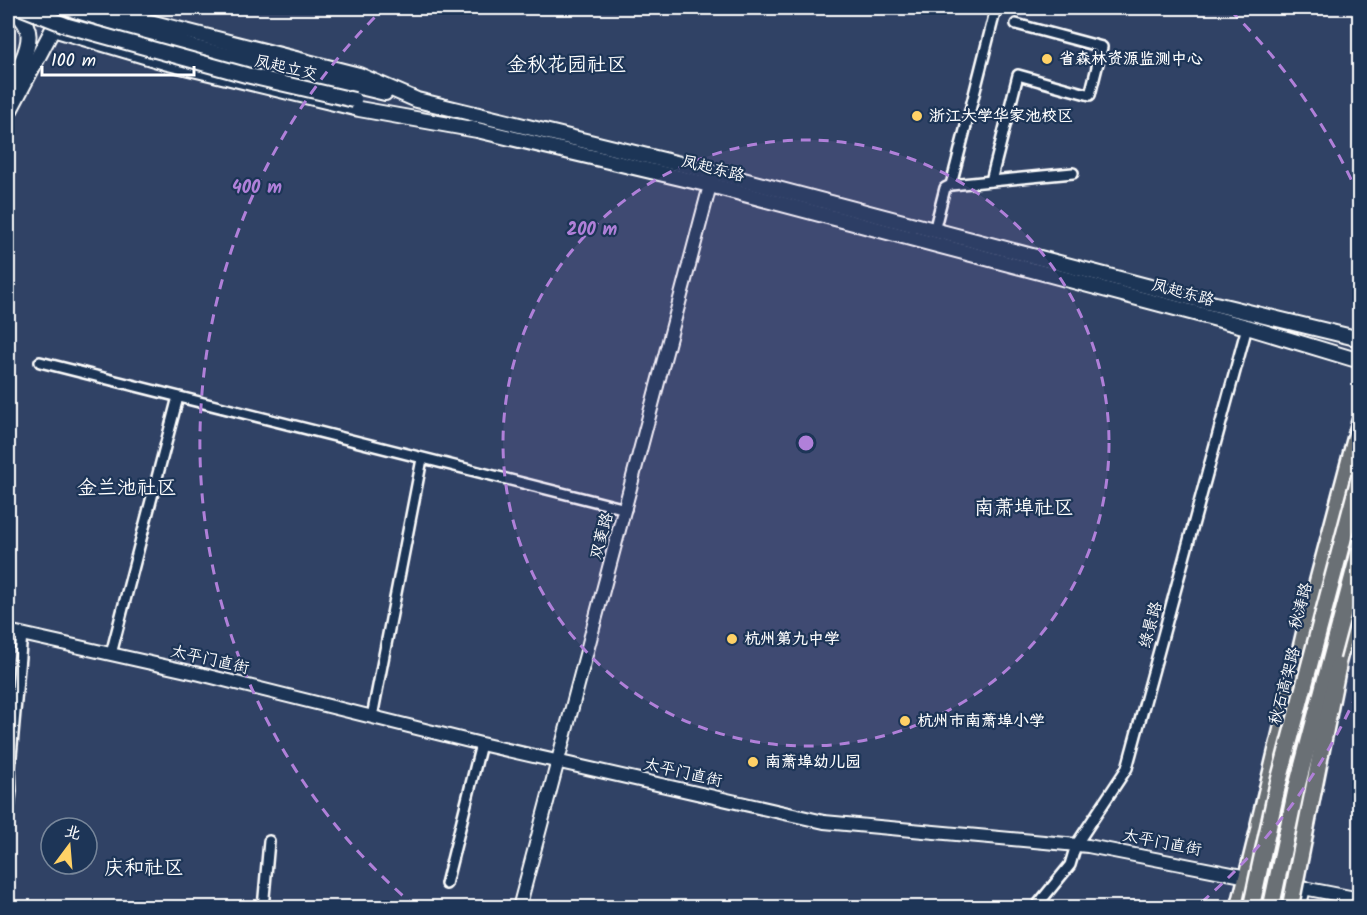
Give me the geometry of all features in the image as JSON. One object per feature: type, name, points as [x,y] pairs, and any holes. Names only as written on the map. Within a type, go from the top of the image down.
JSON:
[{"type":"main road","points":[[8,89],[26,50],[29,33],[23,19],[12,8]]},
{"type":"main road","name":"凤起立交","points":[[22,8],[90,33],[246,75],[354,93],[417,100]]},
{"type":"main road","points":[[8,114],[53,29],[67,8]]},
{"type":"main road","name":"凤起立交","points":[[67,8],[477,130]]},
{"type":"main road","name":"凤起东路","points":[[106,8],[146,21],[359,75],[417,100],[1247,327],[1359,361]]},
{"type":"main road","name":"凤起东路","points":[[53,29],[168,63],[359,109],[477,130],[712,179],[934,231],[1359,339]]},
{"type":"main road","points":[[1259,824],[1359,421]]},
{"type":"main road","name":"秋涛路","points":[[1239,908],[1259,824],[1359,453]]},
{"type":"main road","name":"秋石高架路","points":[[1251,908],[1277,788],[1359,475]]},
{"type":"main road","points":[[1271,908],[1296,790],[1359,552]]},
{"type":"main road","points":[[1290,908],[1359,552]]},
{"type":"main road","points":[[1281,908],[1310,770],[1359,577]]},
{"type":"main road","points":[[1298,908],[1303,888]]},
{"type":"street","points":[[951,185],[996,8]]},
{"type":"street","points":[[991,181],[1018,75],[1090,95],[1102,47],[1016,24]]},
{"type":"street","points":[[934,231],[945,188],[951,185],[1073,173]]},
{"type":"street","name":"双菱路","points":[[519,908],[712,179]]},
{"type":"street","name":"绿景路","points":[[1035,908],[1070,865],[1076,845],[1127,768],[1247,327]]},
{"type":"street","points":[[40,362],[626,509]]},
{"type":"street","points":[[111,654],[178,397]]},
{"type":"street","points":[[372,717],[422,459]]},
{"type":"street","name":"太平门直街","points":[[8,631],[481,744],[824,822],[1076,845],[1359,899]]},
{"type":"street","points":[[8,816],[22,634]]},
{"type":"street","points":[[446,884],[481,744]]},
{"type":"street","points":[[263,908],[269,841]]},
{"type":"place","name":"省森林资源监测中心","points":[[1047,59]]},
{"type":"place","name":"浙江大学华家池校区","points":[[917,116]]},
{"type":"place","name":"杭州第九中学","points":[[732,639]]},
{"type":"place","name":"杭州市南萧埠小学","points":[[905,721]]},
{"type":"place","name":"南萧埠幼儿园","points":[[753,762]]},
{"type":"district","name":"金秋花园社区","points":[[567,66]]},
{"type":"district","name":"金兰池社区","points":[[127,489]]},
{"type":"district","name":"南萧埠社区","points":[[1024,509]]},
{"type":"district","name":"庆和社区","points":[[144,869]]}]
